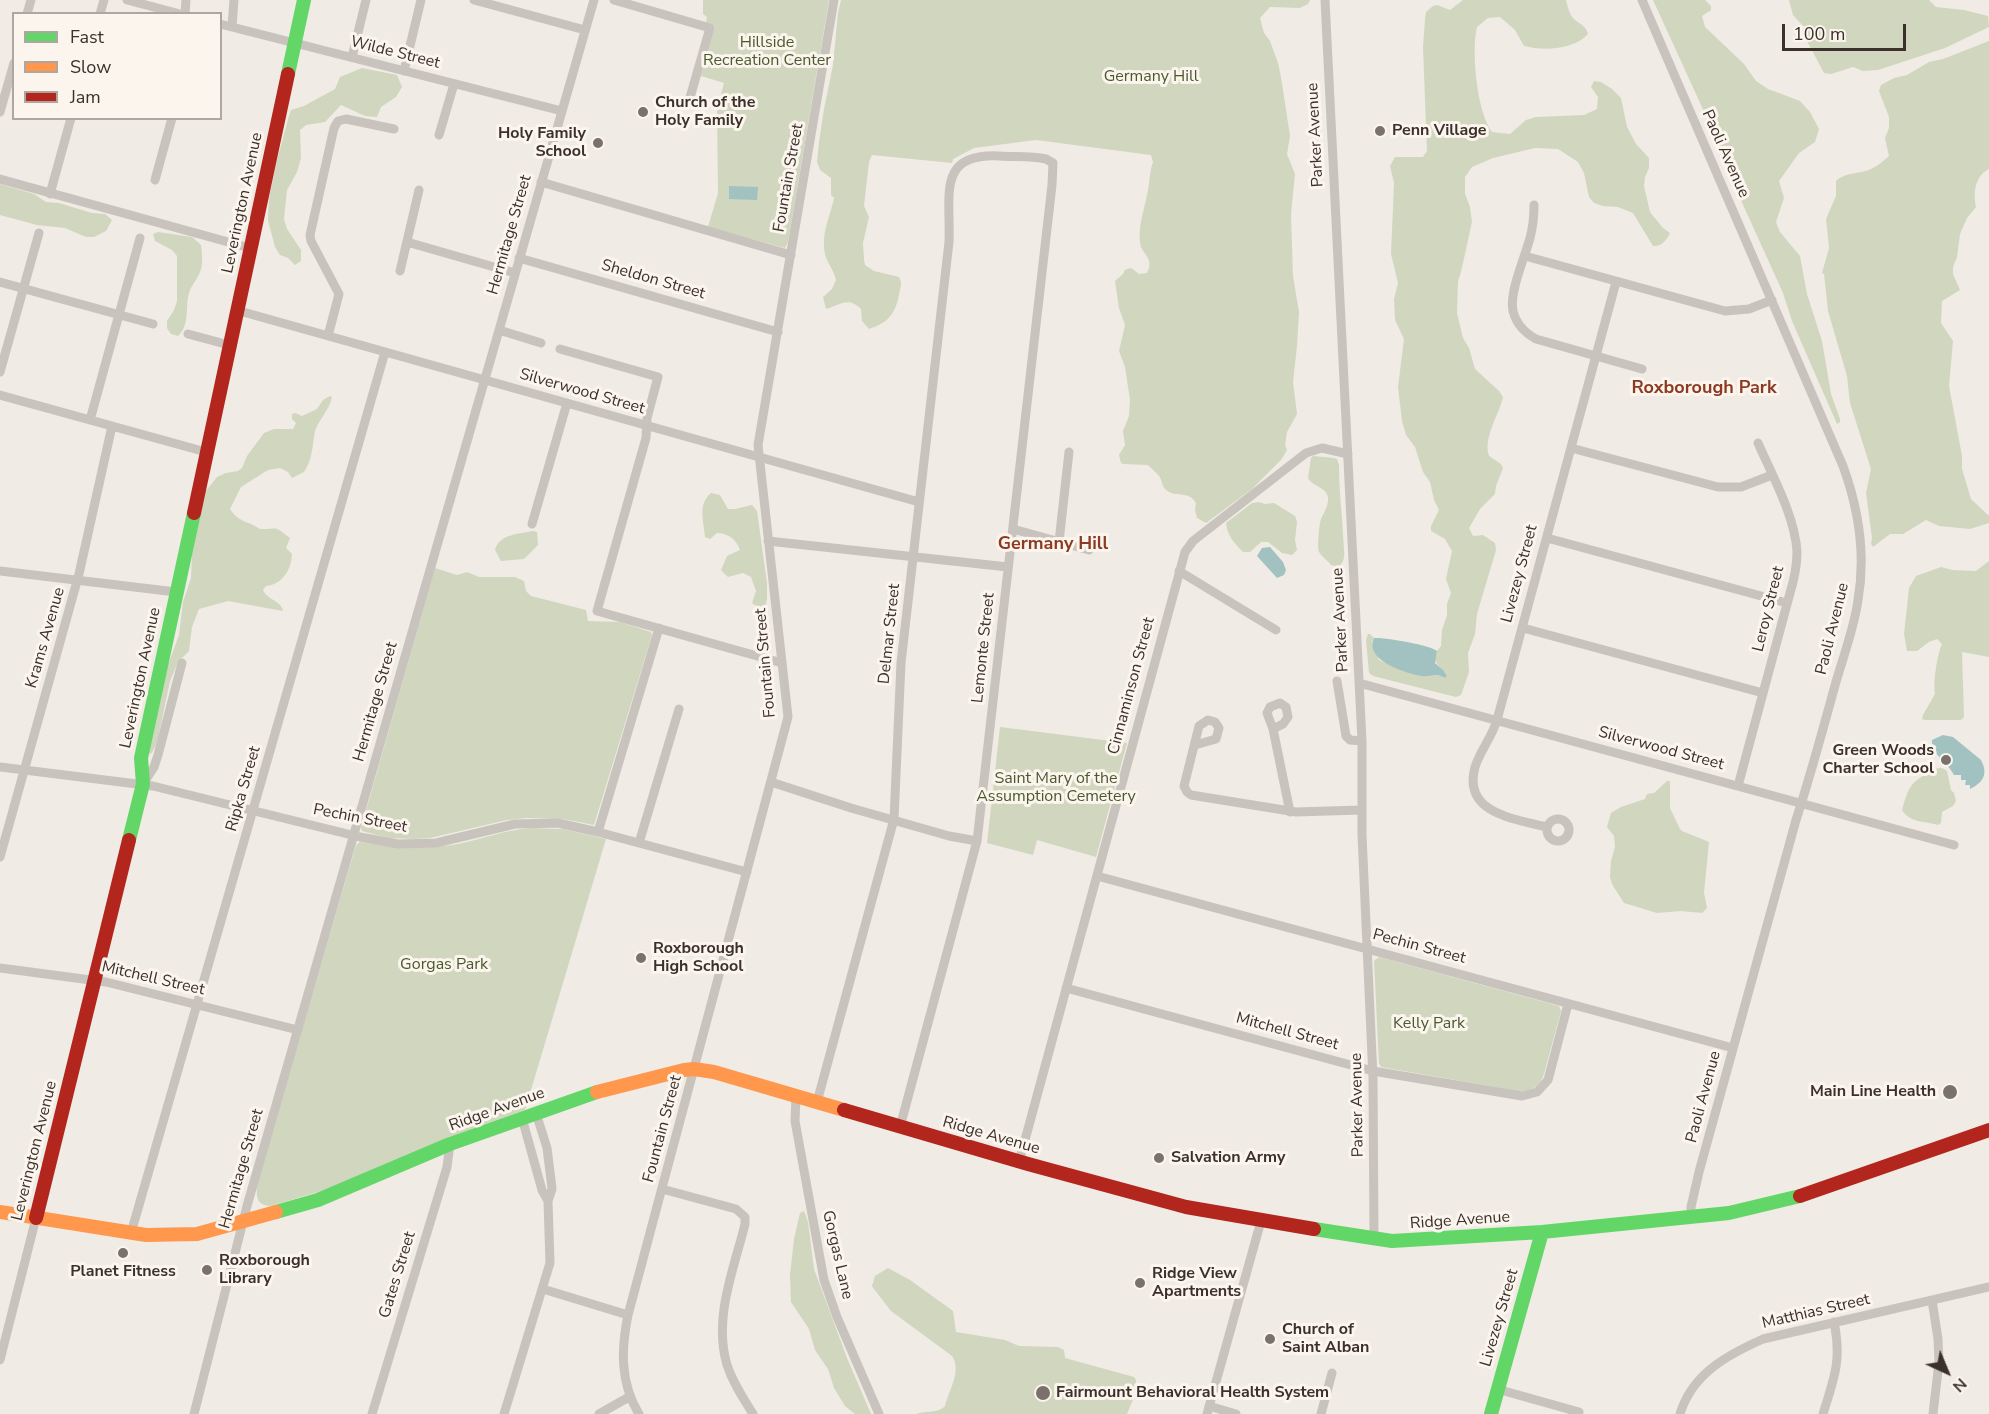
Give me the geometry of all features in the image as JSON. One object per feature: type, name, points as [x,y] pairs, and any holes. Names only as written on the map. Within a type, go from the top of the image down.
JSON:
[{"type":"main road","name":"Leverington Avenue","points":[[36,1218],[142,784],[141,758],[304,0]]},
{"type":"main road","name":"Ridge Avenue","points":[[0,1212],[156,1236],[191,1234],[242,1222],[331,1195],[450,1144],[598,1092],[694,1068],[1019,1162],[1194,1208],[1261,1221],[1374,1239],[1401,1241],[1542,1232],[1730,1213],[1788,1199],[1989,1130]]},
{"type":"main road","name":"Livezey Street","points":[[1491,1414],[1542,1232]]},
{"type":"street","points":[[127,0],[172,12]]},
{"type":"street","points":[[232,27],[234,0]]},
{"type":"street","points":[[352,57],[366,0]]},
{"type":"street","points":[[404,71],[421,0]]},
{"type":"street","points":[[474,0],[585,30]]},
{"type":"street","name":"Hermitage Street","points":[[194,1414],[242,1222],[594,0]]},
{"type":"street","points":[[614,0],[710,28],[689,101]]},
{"type":"street","name":"Fountain Street","points":[[639,1414],[629,1397],[623,1357],[628,1315],[788,717],[758,445],[834,0]]},
{"type":"street","name":"Parker Avenue","points":[[1325,0],[1362,741],[1361,810],[1373,1071],[1374,1239]]},
{"type":"street","name":"Paoli Avenue","points":[[1641,0],[1844,466],[1856,506],[1861,539],[1860,586],[1855,616],[1695,1186],[1691,1218]]},
{"type":"street","name":"Wilde Street","points":[[222,24],[562,111]]},
{"type":"street","points":[[0,112],[12,70]]},
{"type":"street","points":[[439,135],[454,84]]},
{"type":"street","points":[[328,336],[339,294],[310,235],[333,133],[338,121],[346,119],[394,129]]},
{"type":"street","points":[[50,194],[70,120]]},
{"type":"street","points":[[155,180],[171,120]]},
{"type":"street","name":"Delmar Street","points":[[817,1102],[894,819],[900,679],[949,242],[950,187],[953,174],[960,164],[969,158],[982,156],[1034,157],[1053,163]]},
{"type":"street","name":"Lemonte Street","points":[[900,1127],[977,841],[1053,163]]},
{"type":"street","points":[[0,179],[250,249]]},
{"type":"street","points":[[541,182],[791,255]]},
{"type":"street","points":[[400,271],[419,190]]},
{"type":"street","points":[[1534,205],[1532,230],[1513,299],[1513,312],[1519,324],[1536,339],[1642,369]]},
{"type":"street","points":[[0,372],[39,233]]},
{"type":"street","points":[[90,420],[140,238]]},
{"type":"street","points":[[407,242],[515,273]]},
{"type":"street","points":[[1525,256],[1725,311],[1749,309],[1772,300]]},
{"type":"street","name":"Sheldon Street","points":[[519,258],[778,332]]},
{"type":"street","points":[[0,282],[153,324]]},
{"type":"street","name":"Livezey Street","points":[[1547,827],[1497,814],[1486,807],[1474,785],[1475,767],[1497,720],[1616,282]]},
{"type":"street","name":"Silverwood Street","points":[[236,310],[919,502]]},
{"type":"street","points":[[499,330],[541,342]]},
{"type":"street","points":[[188,334],[229,345]]},
{"type":"street","points":[[560,349],[658,377],[647,418],[646,438],[597,611],[782,663]]},
{"type":"street","name":"Ripka Street","points":[[131,1233],[385,352]]},
{"type":"street","points":[[0,395],[206,452]]},
{"type":"street","points":[[532,524],[567,403]]},
{"type":"street","name":"Krams Avenue","points":[[0,857],[78,580],[112,426]]},
{"type":"street","name":"Leroy Street","points":[[1738,786],[1795,571],[1796,540],[1791,520],[1758,443]]},
{"type":"street","name":"Cinnaminson Street","points":[[1019,1162],[1185,552],[1193,541],[1305,453],[1322,448],[1348,454]]},
{"type":"street","points":[[1571,448],[1718,487],[1741,487],[1772,474]]},
{"type":"street","points":[[1059,542],[1069,452]]},
{"type":"street","points":[[1012,529],[1089,550]]},
{"type":"street","points":[[1547,538],[1787,603]]},
{"type":"street","points":[[768,541],[1008,567]]},
{"type":"street","points":[[0,571],[176,592]]},
{"type":"street","points":[[1179,571],[1253,620],[1276,630]]},
{"type":"street","points":[[598,832],[659,628]]},
{"type":"street","points":[[1523,628],[1763,693]]},
{"type":"street","points":[[142,784],[154,767],[182,663]]},
{"type":"street","points":[[1338,681],[1346,736],[1350,740],[1362,741]]},
{"type":"street","name":"Silverwood Street","points":[[1359,683],[1954,845]]},
{"type":"street","points":[[639,843],[679,709]]},
{"type":"street","points":[[1273,729],[1290,812]]},
{"type":"street","points":[[1195,745],[1184,786],[1189,794],[1290,812],[1361,810]]},
{"type":"street","name":"Pechin Street","points":[[0,767],[142,784],[353,836],[398,844],[429,844],[496,827],[558,823],[747,872]]},
{"type":"street","points":[[771,782],[851,808],[949,836],[977,841]]},
{"type":"street","name":"Pechin Street","points":[[1097,876],[1733,1048]]},
{"type":"street","name":"Mitchell Street","points":[[0,968],[95,980],[298,1030]]},
{"type":"street","name":"Mitchell Street","points":[[1066,988],[1373,1071],[1516,1096],[1527,1096],[1537,1092],[1545,1085],[1550,1075],[1568,1004]]},
{"type":"street","name":"Gorgas Lane","points":[[796,1096],[795,1122],[824,1280],[879,1414]]},
{"type":"street","points":[[504,1414],[549,1272],[551,1255],[548,1201],[552,1189],[549,1157],[536,1113]]},
{"type":"street","points":[[522,1118],[542,1191],[548,1201]]},
{"type":"street","name":"Gates Street","points":[[372,1414],[447,1167],[450,1144]]},
{"type":"street","points":[[662,1190],[736,1209],[744,1214],[746,1224],[725,1305],[723,1331],[724,1350],[730,1371],[753,1414]]},
{"type":"street","name":"Leverington Avenue","points":[[0,1360],[36,1218]]},
{"type":"street","points":[[1236,1414],[1208,1410],[1261,1221]]},
{"type":"street","name":"Matthias Street","points":[[1680,1414],[1687,1397],[1699,1379],[1721,1361],[1763,1339],[1989,1287]]},
{"type":"street","points":[[543,1289],[628,1315]]},
{"type":"street","points":[[1932,1300],[1939,1354],[1934,1414]]},
{"type":"street","points":[[1823,1414],[1838,1361],[1839,1344],[1834,1322]]},
{"type":"street","points":[[1321,1414],[1332,1373]]},
{"type":"street","points":[[1497,1389],[1579,1412]]},
{"type":"street","points":[[599,1414],[629,1397]]},
{"type":"green space","name":"Hillside Recreation Center","points":[[703,0],[829,0],[788,242],[785,248],[708,227],[718,193],[717,110],[724,83],[701,76],[715,26],[706,22],[707,17],[703,14]]},
{"type":"green space","points":[[841,0],[1310,0],[1308,4],[1300,8],[1270,7],[1260,18],[1264,33],[1270,41],[1278,63],[1290,136],[1287,154],[1295,174],[1291,214],[1293,276],[1299,312],[1293,382],[1297,414],[1287,432],[1285,445],[1287,450],[1281,460],[1252,489],[1206,523],[1197,518],[1196,503],[1193,499],[1166,490],[1159,476],[1148,465],[1121,463],[1119,455],[1125,445],[1123,431],[1129,416],[1130,400],[1125,367],[1119,351],[1125,325],[1119,308],[1115,281],[1130,268],[1139,274],[1147,273],[1149,268],[1149,260],[1141,246],[1140,236],[1153,162],[1151,155],[1036,140],[974,148],[953,159],[952,163],[872,155],[869,162],[864,206],[869,217],[863,243],[864,260],[865,265],[874,271],[899,277],[901,284],[897,302],[889,317],[881,324],[869,329],[862,321],[861,309],[852,303],[848,302],[826,309],[823,297],[832,289],[836,280],[824,246],[825,232],[834,198],[831,195],[831,178],[820,170],[817,162]]},
{"type":"green space","points":[[1463,0],[1566,0],[1571,15],[1584,26],[1588,34],[1567,46],[1549,49],[1524,46],[1515,30],[1500,17],[1488,18],[1477,27],[1475,66],[1479,97],[1487,123],[1492,132],[1510,134],[1526,120],[1536,117],[1584,115],[1597,109],[1598,97],[1591,87],[1594,81],[1601,82],[1621,98],[1627,127],[1636,144],[1649,158],[1644,186],[1650,212],[1670,233],[1663,243],[1653,246],[1633,213],[1618,207],[1594,203],[1589,197],[1584,173],[1578,162],[1558,149],[1535,148],[1493,158],[1472,167],[1465,177],[1465,194],[1472,222],[1458,281],[1457,313],[1463,338],[1469,348],[1475,369],[1503,397],[1490,434],[1488,449],[1489,456],[1503,468],[1495,494],[1480,509],[1469,528],[1473,536],[1483,535],[1495,543],[1496,550],[1468,653],[1469,672],[1461,695],[1456,697],[1373,676],[1369,673],[1366,640],[1370,634],[1374,638],[1372,642],[1379,660],[1400,670],[1421,676],[1436,675],[1445,678],[1447,676],[1435,661],[1437,651],[1441,646],[1442,630],[1451,593],[1446,579],[1452,551],[1445,539],[1431,531],[1439,510],[1430,482],[1423,472],[1415,447],[1406,435],[1402,421],[1398,387],[1404,339],[1395,320],[1394,299],[1398,283],[1391,254],[1394,183],[1390,166],[1395,157],[1423,157],[1427,151],[1423,47],[1426,12],[1437,5],[1450,10]]},
{"type":"green space","points":[[1653,0],[1705,0],[1711,6],[1711,10],[1702,16],[1705,27],[1744,64],[1756,81],[1768,89],[1800,101],[1810,112],[1819,129],[1815,142],[1799,153],[1779,181],[1784,198],[1776,222],[1780,232],[1800,256],[1807,294],[1822,341],[1831,394],[1840,419],[1837,424],[1792,321],[1783,293],[1725,165],[1712,129]]},
{"type":"green space","points":[[1789,0],[1929,0],[1936,7],[1964,10],[1988,16],[1989,27],[1945,48],[1878,70],[1863,71],[1853,67],[1831,74],[1824,73],[1808,43],[1803,26],[1793,15]]},
{"type":"green space","points":[[1989,41],[1989,169],[1978,180],[1975,190],[1976,207],[1967,218],[1960,234],[1953,274],[1960,290],[1942,301],[1941,323],[1953,341],[1949,386],[1962,456],[1962,469],[1971,499],[1989,516],[1989,523],[1970,529],[1939,526],[1926,520],[1903,534],[1890,534],[1873,547],[1866,493],[1871,469],[1850,403],[1847,376],[1828,311],[1824,274],[1822,273],[1829,248],[1826,219],[1836,196],[1836,181],[1873,168],[1889,156],[1885,138],[1889,128],[1889,117],[1879,91],[1881,85],[1894,78],[1907,75],[1929,62]]},
{"type":"green space","points":[[362,68],[397,75],[402,87],[396,97],[381,107],[377,117],[365,116],[341,105],[325,122],[306,125],[300,130],[301,158],[297,172],[287,190],[284,219],[287,229],[301,250],[301,261],[295,265],[288,258],[280,255],[275,247],[268,220],[269,198],[291,110],[304,106],[335,89],[340,77]]},
{"type":"green space","points":[[0,184],[34,194],[46,202],[105,214],[112,220],[106,231],[94,237],[86,237],[65,228],[37,225],[0,215]]},
{"type":"green space","points":[[158,232],[192,237],[201,245],[201,269],[190,290],[185,326],[178,336],[171,334],[167,328],[167,321],[177,301],[177,256],[172,250],[155,241],[153,234]]},
{"type":"green space","points":[[332,397],[329,407],[315,431],[311,457],[304,472],[292,478],[288,472],[280,468],[268,470],[241,487],[230,509],[240,519],[260,529],[276,529],[290,538],[286,548],[292,554],[288,571],[281,579],[266,586],[263,590],[280,604],[283,611],[228,601],[199,609],[192,627],[189,651],[178,662],[170,681],[157,743],[151,754],[148,752],[166,670],[179,635],[183,602],[191,578],[192,555],[205,492],[217,477],[242,468],[247,456],[264,433],[274,429],[293,429],[296,423],[292,419],[292,414],[302,416],[317,409],[323,400]]},
{"type":"green space","points":[[1313,456],[1337,459],[1339,465],[1344,558],[1338,567],[1331,565],[1319,552],[1321,519],[1328,497],[1325,491],[1308,478]]},
{"type":"green space","points":[[711,493],[720,495],[728,509],[752,505],[757,511],[767,583],[765,608],[759,608],[752,603],[756,591],[751,577],[743,573],[728,577],[721,570],[727,556],[740,550],[734,540],[721,533],[717,533],[710,539],[705,537],[703,508]]},
{"type":"green space","points":[[1252,503],[1274,503],[1295,516],[1297,550],[1292,555],[1282,553],[1268,542],[1261,542],[1250,552],[1243,552],[1231,539],[1226,523]]},
{"type":"green space","points":[[537,532],[538,545],[524,559],[501,561],[495,550],[501,541],[510,536]]},
{"type":"green space","points":[[1989,561],[1989,657],[1962,652],[1964,717],[1961,720],[1922,719],[1935,694],[1936,669],[1942,644],[1937,639],[1917,651],[1907,651],[1904,634],[1909,588],[1916,576],[1941,567],[1976,571]]},
{"type":"green space","points":[[435,568],[457,575],[467,572],[479,577],[515,577],[524,581],[526,591],[531,596],[586,610],[588,621],[620,622],[651,632],[652,635],[594,825],[563,819],[526,818],[507,820],[430,838],[415,839],[388,838],[362,831]]},
{"type":"green space","name":"Saint Mary of the Assumption Cemetery","points":[[1000,727],[1127,743],[1096,857],[1037,840],[1033,855],[987,843]]},
{"type":"green space","points":[[1942,768],[1947,771],[1951,790],[1954,793],[1956,801],[1953,806],[1942,812],[1941,823],[1938,825],[1909,817],[1902,810],[1910,788],[1917,780],[1935,769]]},
{"type":"green space","points":[[1670,781],[1670,808],[1680,829],[1709,842],[1704,893],[1707,908],[1702,913],[1681,911],[1657,913],[1624,903],[1610,877],[1615,847],[1614,836],[1607,827],[1611,813],[1645,799],[1647,794],[1654,793]]},
{"type":"green space","name":"Gorgas Park","points":[[530,828],[563,829],[606,839],[525,1110],[449,1137],[325,1190],[270,1206],[262,1204],[257,1194],[258,1181],[356,845],[360,842],[409,847],[446,846]]},
{"type":"green space","name":"Kelly Park","points":[[1379,957],[1559,1006],[1561,1011],[1540,1082],[1531,1089],[1518,1091],[1381,1067],[1374,961]]},
{"type":"green space","points":[[804,1211],[808,1222],[814,1269],[847,1358],[871,1414],[855,1414],[845,1406],[834,1388],[828,1369],[815,1350],[809,1329],[791,1302],[790,1275],[794,1239],[800,1213]]},
{"type":"green space","name":"Fairmount Behavioral Health System","points":[[888,1268],[910,1280],[953,1311],[956,1332],[1005,1340],[1019,1346],[1058,1347],[1064,1350],[1065,1358],[1134,1377],[1136,1380],[1134,1397],[1127,1414],[917,1414],[939,1410],[945,1406],[954,1381],[955,1362],[952,1356],[891,1311],[874,1289],[872,1286],[875,1276]]},
{"type":"water","points":[[729,186],[758,187],[757,200],[729,199]]},
{"type":"water","points":[[1270,547],[1283,562],[1286,570],[1284,575],[1277,578],[1257,556],[1262,548]]},
{"type":"water","points":[[1374,638],[1407,642],[1437,651],[1435,663],[1447,676],[1445,678],[1437,675],[1421,676],[1388,665],[1375,653]]},
{"type":"water","points":[[1943,735],[1953,737],[1981,760],[1984,770],[1983,778],[1970,789],[1970,785],[1965,785],[1966,780],[1961,780],[1961,775],[1954,775],[1934,750],[1932,740]]},
{"type":"traffic: fast","points":[[288,74],[304,0]]},
{"type":"traffic: fast","points":[[129,840],[143,784],[141,758],[194,513]]},
{"type":"traffic: fast","points":[[276,1212],[318,1200],[450,1144],[597,1092]]},
{"type":"traffic: fast","points":[[1314,1229],[1392,1241],[1542,1232],[1729,1213],[1800,1196]]},
{"type":"traffic: fast","points":[[1491,1414],[1542,1232]]},
{"type":"traffic: slow","points":[[597,1092],[694,1069],[714,1072],[844,1110]]},
{"type":"traffic: slow","points":[[0,1212],[146,1235],[197,1234],[276,1212]]},
{"type":"traffic: jam","points":[[194,513],[288,74]]},
{"type":"traffic: jam","points":[[36,1218],[129,840]]},
{"type":"traffic: jam","points":[[844,1110],[1186,1207],[1314,1229]]},
{"type":"traffic: jam","points":[[1800,1196],[1989,1130]]},
{"type":"place","name":"Church of the Holy Family","points":[[643,112]]},
{"type":"place","name":"Penn Village","points":[[1380,131]]},
{"type":"place","name":"Holy Family School","points":[[598,143]]},
{"type":"place","name":"Green Woods Charter School","points":[[1946,760]]},
{"type":"place","name":"Roxborough High School","points":[[641,958]]},
{"type":"place","name":"Main Line Health","points":[[1950,1092]]},
{"type":"place","name":"Salvation Army","points":[[1159,1158]]},
{"type":"place","name":"Planet Fitness","points":[[123,1253]]},
{"type":"place","name":"Roxborough Library","points":[[207,1270]]},
{"type":"place","name":"Ridge View Apartments","points":[[1140,1283]]},
{"type":"place","name":"Church of Saint Alban","points":[[1270,1339]]},
{"type":"place","name":"Fairmount Behavioral Health System","points":[[1043,1393]]},
{"type":"district","name":"Roxborough Park","points":[[1704,389]]},
{"type":"district","name":"Germany Hill","points":[[1053,545]]}]
